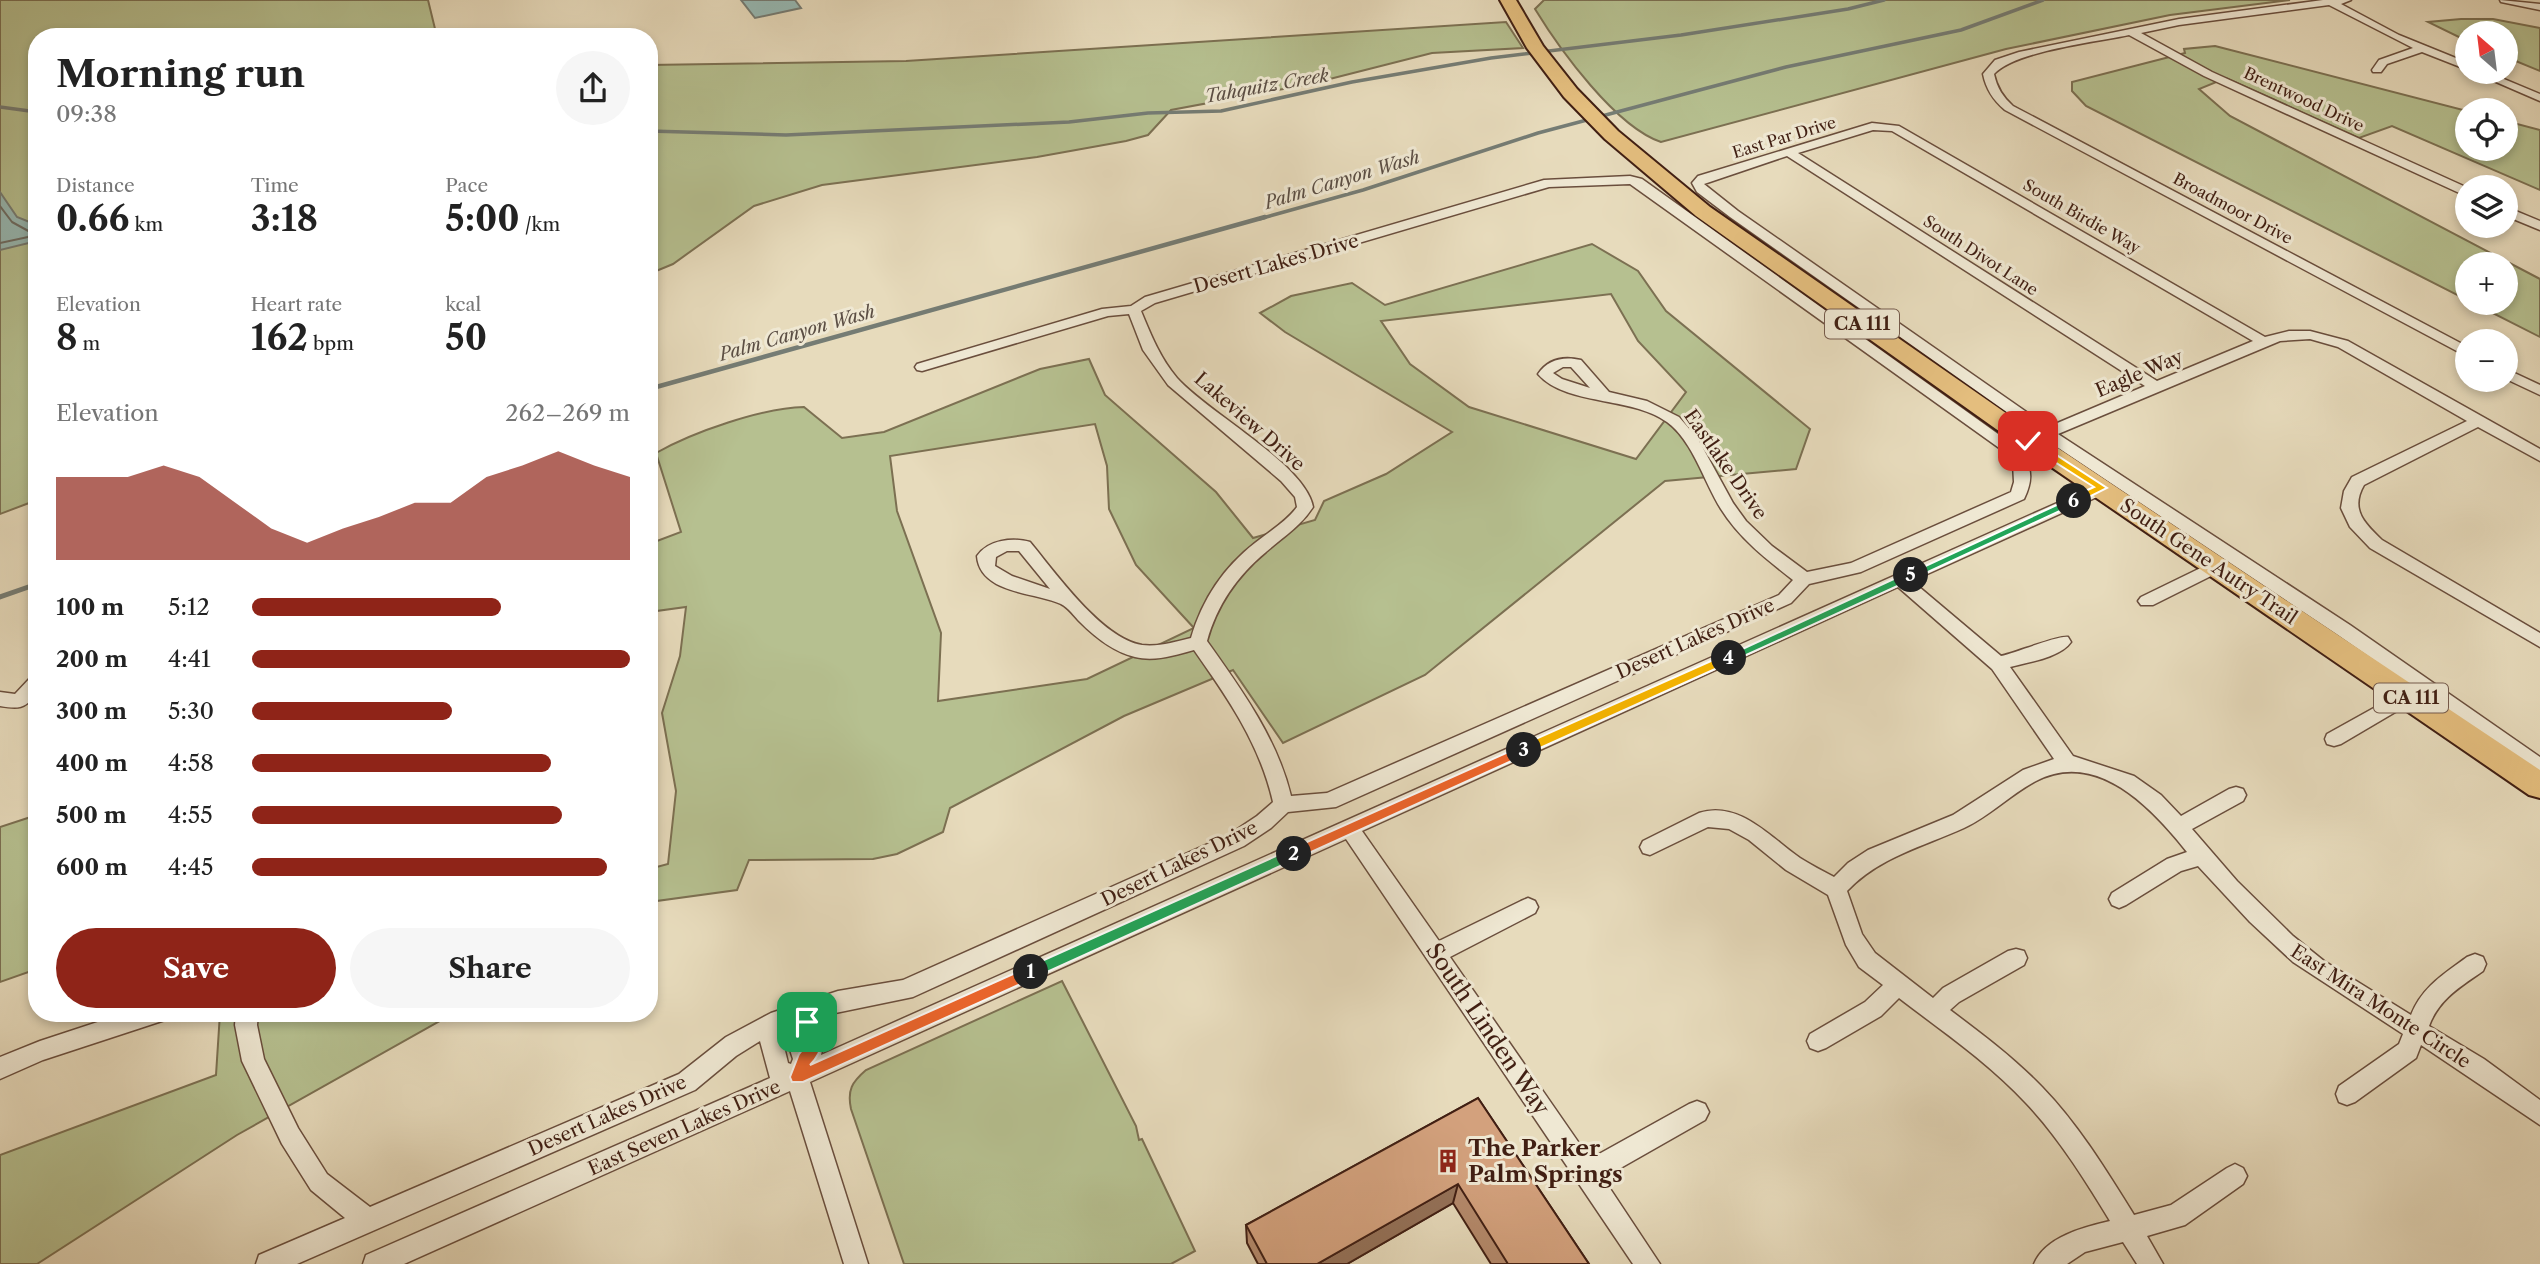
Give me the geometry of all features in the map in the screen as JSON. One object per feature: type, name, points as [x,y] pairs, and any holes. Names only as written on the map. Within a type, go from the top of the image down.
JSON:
[{"type":"main road","name":"South Gene Autry Trail","points":[[1508,0],[1544,59],[1576,98],[1629,149],[1722,226],[2038,437],[2102,488],[2540,786]]},
{"type":"street","points":[[2129,31],[2346,0]]},
{"type":"street","points":[[2505,0],[2540,7]]},
{"type":"street","points":[[2330,2],[2374,27],[2455,62]]},
{"type":"street","name":"Broadmoor Drive","points":[[2129,31],[2056,46],[1999,62],[1988,74],[1990,85],[1997,98],[2009,108],[2455,346]]},
{"type":"street","name":"Brentwood Drive","points":[[2129,31],[2208,74],[2455,187]]},
{"type":"street","points":[[2376,69],[2383,62],[2423,48]]},
{"type":"street","points":[[2507,84],[2540,98]]},
{"type":"street","name":"East Par Drive","points":[[1698,183],[1702,179],[1882,125]]},
{"type":"street","name":"South Birdie Way","points":[[1882,125],[1895,128],[2264,342]]},
{"type":"street","name":"South Divot Lane","points":[[1788,152],[2156,387]]},
{"type":"street","name":"Desert Lakes Drive","points":[[268,1264],[687,1082],[734,1045],[786,1021],[859,995],[905,990],[1237,840],[1264,822],[1283,804],[1329,801],[1785,598],[1804,579],[1855,568],[2018,495],[2022,482],[2021,462],[1996,439],[1638,182],[1548,183],[1150,300],[1134,310],[1107,312],[922,367]]},
{"type":"street","name":"South Gene Autry Trail","points":[[1698,183],[1700,189],[2038,437],[2344,630],[2540,768]]},
{"type":"street","points":[[2518,216],[2540,226]]},
{"type":"street","name":"Lakeview Drive","points":[[1134,310],[1150,350],[1173,382],[1287,477],[1303,496],[1305,507],[1298,519],[1255,551],[1216,596],[1203,621],[1198,642]]},
{"type":"street","name":"Eagle Way","points":[[2038,437],[2264,342],[2286,334],[2305,333],[2333,339],[2540,456]]},
{"type":"street","points":[[2518,379],[2540,391]]},
{"type":"street","name":"Eastlake Drive","points":[[1603,394],[1659,410],[1677,423],[1731,513],[1748,534],[1804,579]]},
{"type":"street","points":[[2478,421],[2358,481],[2349,493],[2348,507],[2359,528],[2376,544],[2540,641]]},
{"type":"street","name":"East Seven Lakes Drive","points":[[375,1264],[801,1068],[1350,829],[2102,488]]},
{"type":"street","points":[[1068,599],[1037,593],[990,571],[985,563],[985,555],[997,547],[1014,544],[1024,546],[1068,599],[1108,636],[1134,650],[1162,651],[1198,642],[1245,711],[1274,771],[1283,804]]},
{"type":"street","points":[[2147,600],[2217,566]]},
{"type":"street","points":[[1836,889],[1855,869],[1875,856],[1960,821],[2030,775],[2067,762],[1998,664],[1900,580]]},
{"type":"street","points":[[1998,664],[2038,653],[2063,642]]},
{"type":"street","points":[[2334,739],[2408,696]]},
{"type":"street","points":[[0,699],[28,702]]},
{"type":"street","name":"East Mira Monte Circle","points":[[2067,762],[2108,771],[2136,787],[2167,811],[2255,916],[2291,949],[2316,968],[2508,1089],[2540,1114]]},
{"type":"street","points":[[2179,827],[2236,795]]},
{"type":"street","points":[[1650,847],[1706,819],[1732,821],[1756,834],[1793,864],[1836,889],[1853,938],[1867,960],[1999,1063],[2035,1096],[2069,1138],[2151,1264]]},
{"type":"street","name":"South Linden Way","points":[[1350,829],[1648,1264]]},
{"type":"street","points":[[2119,899],[2174,864],[2202,856]]},
{"type":"street","points":[[1436,953],[1528,907]]},
{"type":"street","points":[[1932,1012],[1951,995],[2016,958]]},
{"type":"street","points":[[2347,1094],[2408,1051],[2425,1006],[2435,993],[2475,964]]},
{"type":"street","points":[[1818,1041],[1873,1009],[1897,985]]},
{"type":"street","points":[[786,1021],[807,1022],[813,1029],[815,1043],[812,1053],[801,1068],[778,1071],[769,1031],[786,1021]]},
{"type":"street","points":[[0,1068],[40,1051],[129,1022]]},
{"type":"street","points":[[247,1022],[253,1061],[290,1136],[319,1182],[367,1220]]},
{"type":"street","points":[[801,1068],[856,1264]]},
{"type":"street","points":[[1587,1174],[1698,1112]]},
{"type":"street","points":[[2046,1264],[2079,1241],[2176,1216],[2235,1176]]},
{"type":"green space","points":[[0,0],[428,0],[435,28],[28,28],[28,503],[0,514]]},
{"type":"green space","points":[[1544,0],[2290,0],[2170,15],[2006,49],[1661,142],[1626,121],[1590,85],[1535,9]]},
{"type":"green space","points":[[2461,19],[2503,21],[2455,21],[2455,35],[2428,22]]},
{"type":"green space","points":[[1506,22],[1523,48],[1432,53],[1310,84],[1171,110],[1148,135],[1126,141],[1037,157],[822,185],[754,206],[673,264],[658,270],[658,65],[906,61]]},
{"type":"green space","points":[[2518,24],[2540,28],[2540,71],[2518,62]]},
{"type":"green space","points":[[2215,46],[2455,108],[2455,153],[2392,126],[2359,138],[2226,78],[2199,89],[2230,116],[2455,234],[2455,238],[2462,238],[2489,252],[2455,252],[2455,294],[2086,106],[2072,91],[2072,82],[2185,53],[2184,49]]},
{"type":"green space","points":[[2518,124],[2540,130],[2540,190],[2518,180],[2518,175],[2505,175],[2473,161],[2518,161]]},
{"type":"green space","points":[[1592,244],[1638,271],[1666,311],[1810,429],[1796,469],[1665,481],[1425,675],[1283,743],[1233,670],[1124,716],[950,808],[943,832],[897,854],[873,859],[749,860],[737,890],[658,901],[658,867],[668,864],[676,791],[662,713],[680,656],[686,607],[658,611],[658,541],[681,532],[658,452],[728,422],[787,408],[804,407],[842,438],[884,432],[1040,369],[1089,359],[1105,395],[1216,492],[1253,538],[1315,520],[1324,501],[1386,474],[1452,432],[1285,332],[1260,313],[1291,296],[1352,283],[1385,305]],"holes":[[[1611,294],[1638,341],[1686,392],[1636,459],[1469,407],[1410,364],[1381,321]],[[1095,424],[1107,466],[1109,509],[1136,565],[1194,628],[1087,679],[938,701],[941,633],[897,511],[890,456]]]},
{"type":"green space","points":[[2518,267],[2540,279],[2540,337],[2497,315],[2518,315]]},
{"type":"green space","points":[[28,818],[28,972],[0,982],[0,827]]},
{"type":"green space","points":[[1062,981],[1136,1126],[1139,1140],[1142,1139],[1195,1251],[1171,1264],[904,1264],[851,1109],[850,1091],[854,1083],[866,1070]]},
{"type":"green space","points":[[219,1022],[438,1022],[237,1135],[37,1264],[0,1264],[0,1155],[216,1075]]},
{"type":"water","points":[[741,0],[795,0],[801,8],[755,18]]},
{"type":"water","points":[[0,192],[17,217],[28,221],[28,243],[0,250]]},
{"type":"building","name":"The Parker Palm Springs","points":[[1478,1098],[1589,1264],[1508,1264],[1458,1184],[1317,1264],[1267,1264],[1246,1225]]},
{"type":"waterway","name":"Tahquitz Creek","points":[[658,131],[786,135],[1069,122],[1148,113],[1221,111],[1352,82],[1491,58],[1681,35],[1848,9],[1884,0]]},
{"type":"waterway","name":"Palm Canyon Wash","points":[[1259,219],[1363,190],[1538,133],[1786,67],[1961,30],[2043,0]]},
{"type":"waterway","name":"Tahquitz Creek","points":[[0,107],[28,111]]},
{"type":"waterway","name":"Palm Canyon Wash","points":[[658,386],[1265,217]]},
{"type":"waterway","name":"Palm Canyon Wash","points":[[0,597],[28,587]]},
{"type":"place","name":"The Parker Palm Springs","points":[[1448,1161]]},
{"type":"route","points":[[807,1022],[813,1029],[815,1043],[812,1053],[804,1059],[797,1077],[2102,488],[2028,441]]}]
